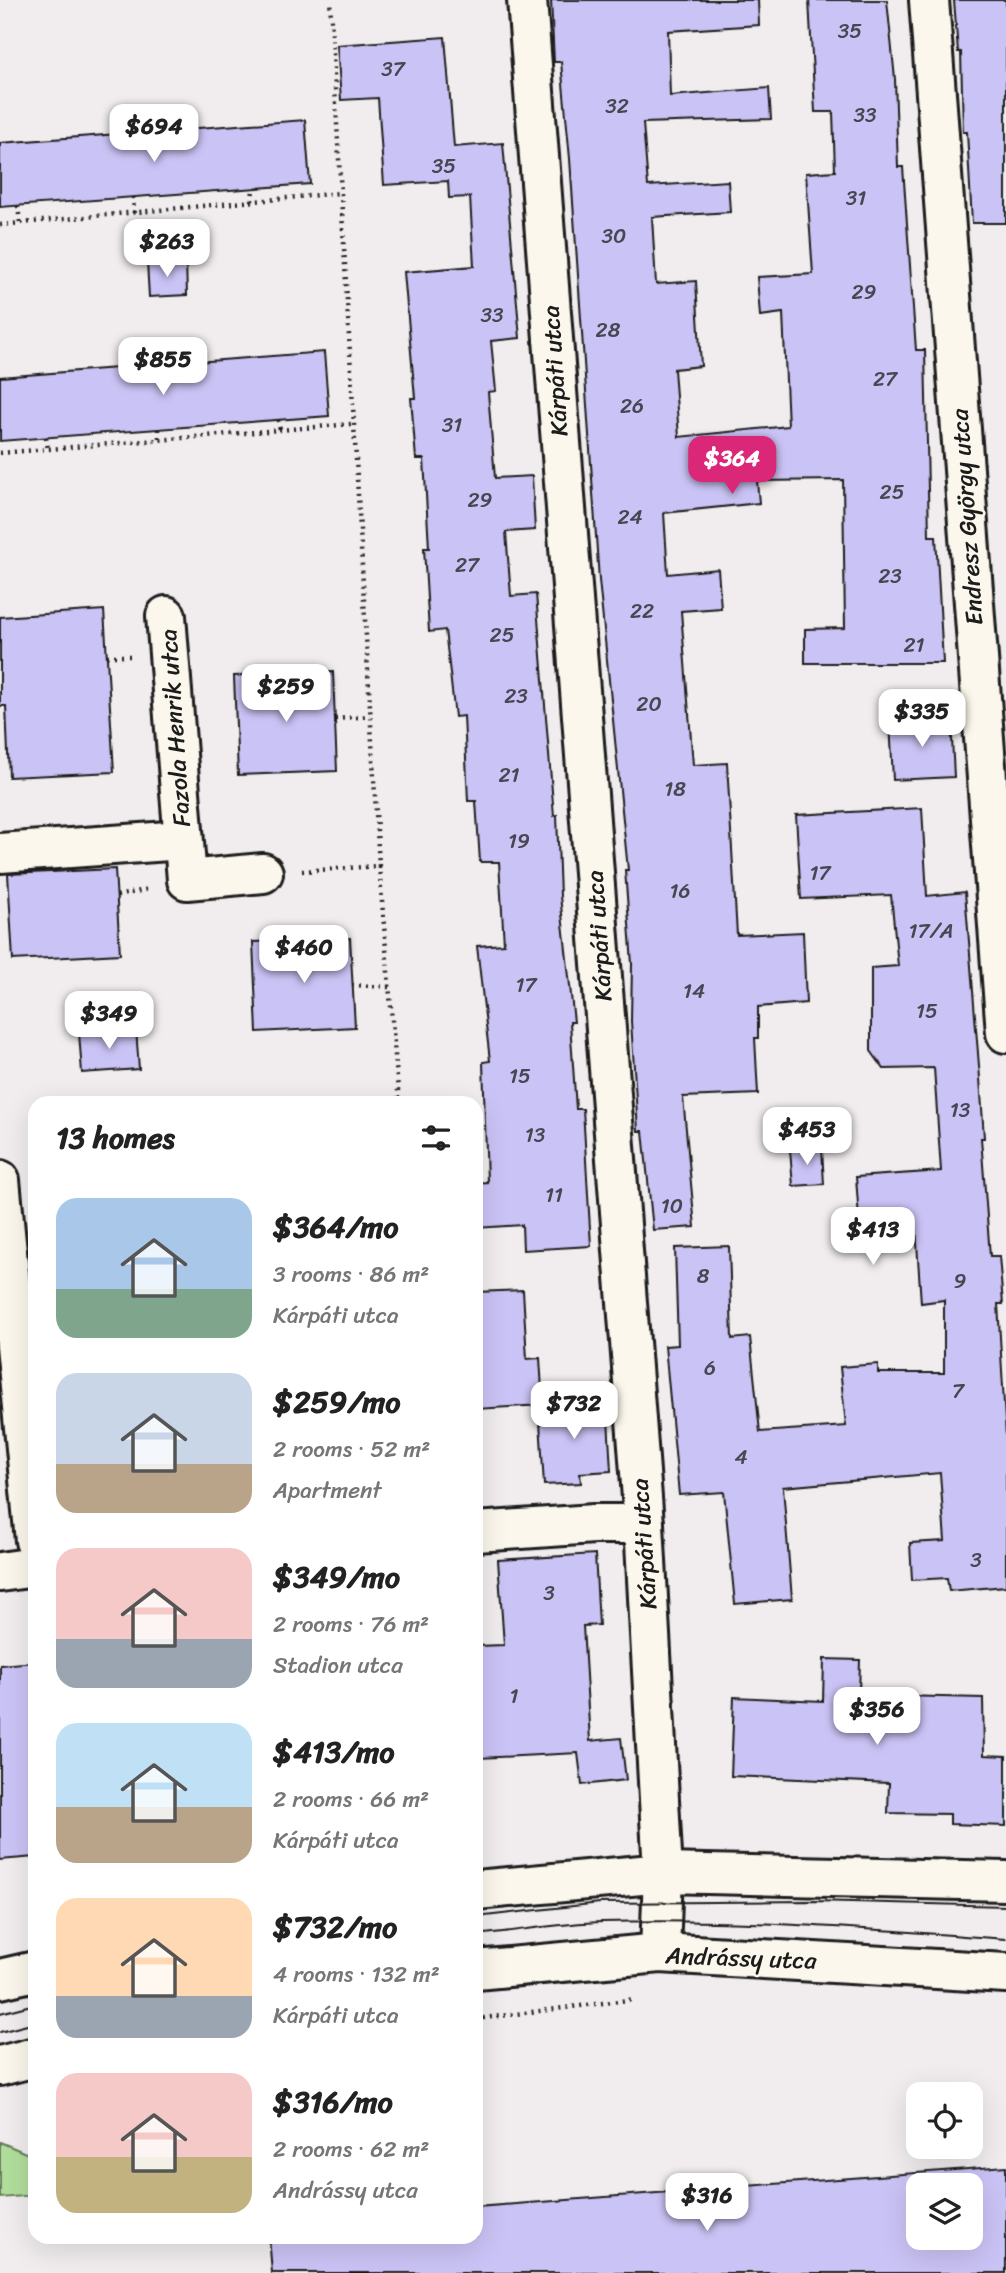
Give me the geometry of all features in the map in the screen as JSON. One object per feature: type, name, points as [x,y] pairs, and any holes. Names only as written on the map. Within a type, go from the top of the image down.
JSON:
[{"type":"street","name":"Kárpáti utca","points":[[527,0],[644,1524],[663,1873],[660,1954]]},
{"type":"street","name":"Endresz György utca","points":[[929,0],[1006,1033]]},
{"type":"street","name":"Fazola Henrik utca","points":[[166,616],[187,880],[263,873]]},
{"type":"street","name":"Fazola Henrik utca","points":[[0,853],[183,840]]},
{"type":"street","points":[[0,1180],[28,1469]]},
{"type":"street","points":[[483,1532],[594,1524],[644,1524]]},
{"type":"street","points":[[0,1572],[28,1568]]},
{"type":"street","points":[[483,1889],[663,1873],[1006,1881]]},
{"type":"street","name":"Andrássy utca","points":[[483,1969],[660,1954],[1006,1973]]},
{"type":"street","points":[[0,1979],[28,1973]]},
{"type":"street","points":[[0,2066],[28,2059]]},
{"type":"path","points":[[330,0],[379,866],[398,1096]]},
{"type":"path","points":[[252,201],[253,189]]},
{"type":"path","points":[[0,225],[340,193]]},
{"type":"path","points":[[133,197],[134,213]]},
{"type":"path","points":[[18,206],[20,223]]},
{"type":"path","points":[[278,421],[280,430]]},
{"type":"path","points":[[0,453],[352,424]]},
{"type":"path","points":[[159,429],[159,440]]},
{"type":"path","points":[[46,438],[48,449]]},
{"type":"path","points":[[335,719],[370,716]]},
{"type":"path","points":[[263,873],[379,866]]},
{"type":"path","points":[[352,985],[389,987]]},
{"type":"path","points":[[483,2018],[646,1997]]},
{"type":"green space","points":[[0,2142],[28,2154],[28,2196],[0,2198]]},
{"type":"building","points":[[551,0],[758,0],[759,25],[668,31],[670,96],[769,88],[771,119],[643,123],[648,186],[728,181],[730,212],[652,217],[656,284],[696,281],[701,366],[674,369],[679,437],[788,426],[783,313],[760,316],[757,277],[813,274],[806,173],[835,171],[833,112],[815,112],[809,0],[887,0],[895,79],[898,167],[903,167],[916,350],[925,350],[929,536],[936,536],[943,663],[805,663],[805,629],[845,628],[843,480],[757,481],[759,503],[664,513],[668,574],[718,569],[721,608],[681,611],[693,765],[727,763],[737,935],[803,932],[806,1003],[758,1007],[758,1038],[755,1038],[758,1094],[683,1097],[695,1227],[653,1230],[643,1131],[638,1131],[631,1021],[632,964],[625,870],[628,870],[599,580],[570,159],[561,62],[554,62]]},
{"type":"building","points":[[954,0],[1006,0],[1006,223],[972,223],[967,132],[963,132],[961,52],[958,52]]},
{"type":"building","points":[[445,37],[454,147],[503,143],[520,338],[491,341],[496,391],[488,392],[495,478],[532,476],[535,530],[506,532],[511,596],[536,594],[554,816],[557,815],[560,896],[574,1022],[570,1022],[576,1109],[583,1109],[591,1246],[523,1250],[522,1225],[483,1228],[483,1182],[487,1182],[483,1062],[490,1061],[477,946],[504,944],[499,862],[480,862],[476,801],[468,801],[464,716],[455,717],[445,630],[429,632],[424,548],[429,548],[424,459],[416,459],[411,398],[415,398],[404,272],[474,266],[470,197],[449,198],[448,181],[384,185],[378,98],[341,100],[337,45]]},
{"type":"building","points":[[305,120],[310,184],[0,207],[0,143]]},
{"type":"building","points":[[186,261],[187,295],[149,297],[147,262]]},
{"type":"building","points":[[324,352],[329,416],[0,441],[0,377]]},
{"type":"building","points":[[104,610],[114,772],[9,777],[6,706],[0,706],[0,617]]},
{"type":"building","points":[[333,672],[337,771],[238,775],[234,676]]},
{"type":"building","points":[[951,718],[954,777],[893,780],[890,721]]},
{"type":"building","points":[[922,808],[927,896],[965,892],[980,1078],[984,1138],[981,1138],[990,1256],[999,1256],[1003,1304],[998,1304],[1006,1437],[1006,1586],[949,1591],[947,1578],[912,1580],[910,1543],[945,1541],[940,1473],[783,1487],[792,1599],[735,1604],[724,1492],[679,1495],[665,1346],[678,1345],[675,1248],[729,1246],[732,1339],[750,1337],[760,1432],[846,1426],[840,1367],[878,1364],[878,1373],[944,1373],[944,1300],[921,1303],[916,1228],[860,1233],[856,1177],[941,1171],[934,1068],[884,1069],[871,1051],[871,968],[898,966],[891,895],[801,899],[796,815]]},
{"type":"building","points":[[115,869],[120,954],[13,960],[8,874]]},
{"type":"building","points":[[350,938],[355,1027],[257,1032],[253,942]]},
{"type":"building","points":[[136,1029],[139,1069],[82,1073],[79,1033]]},
{"type":"building","points":[[822,1148],[824,1184],[793,1186],[790,1150]]},
{"type":"building","points":[[523,1290],[527,1359],[540,1358],[543,1405],[483,1409],[483,1292]]},
{"type":"building","points":[[607,1401],[611,1471],[580,1473],[581,1483],[544,1485],[539,1406]]},
{"type":"building","points":[[595,1554],[599,1625],[583,1626],[590,1741],[621,1738],[626,1780],[582,1785],[578,1753],[483,1758],[483,1646],[504,1645],[498,1560]]},
{"type":"building","points":[[824,1659],[860,1660],[859,1695],[983,1698],[984,1755],[1006,1756],[1006,1826],[950,1824],[950,1814],[888,1813],[889,1783],[731,1776],[734,1697],[823,1701]]},
{"type":"building","points":[[28,1663],[28,1858],[0,1860],[0,1665]]},
{"type":"building","points":[[1006,2166],[1006,2273],[272,2273],[270,2244],[483,2244],[483,2206],[906,2174],[906,2250],[983,2250],[983,2173],[916,2173]]},
{"type":"tram line","points":[[483,1916],[600,1903],[813,1901],[1006,1906]]},
{"type":"tram line","points":[[483,1934],[571,1924],[653,1921],[805,1925],[1006,1939]]},
{"type":"tram line","points":[[0,2013],[28,2006]]},
{"type":"tram line","points":[[0,2032],[28,2025]]}]
